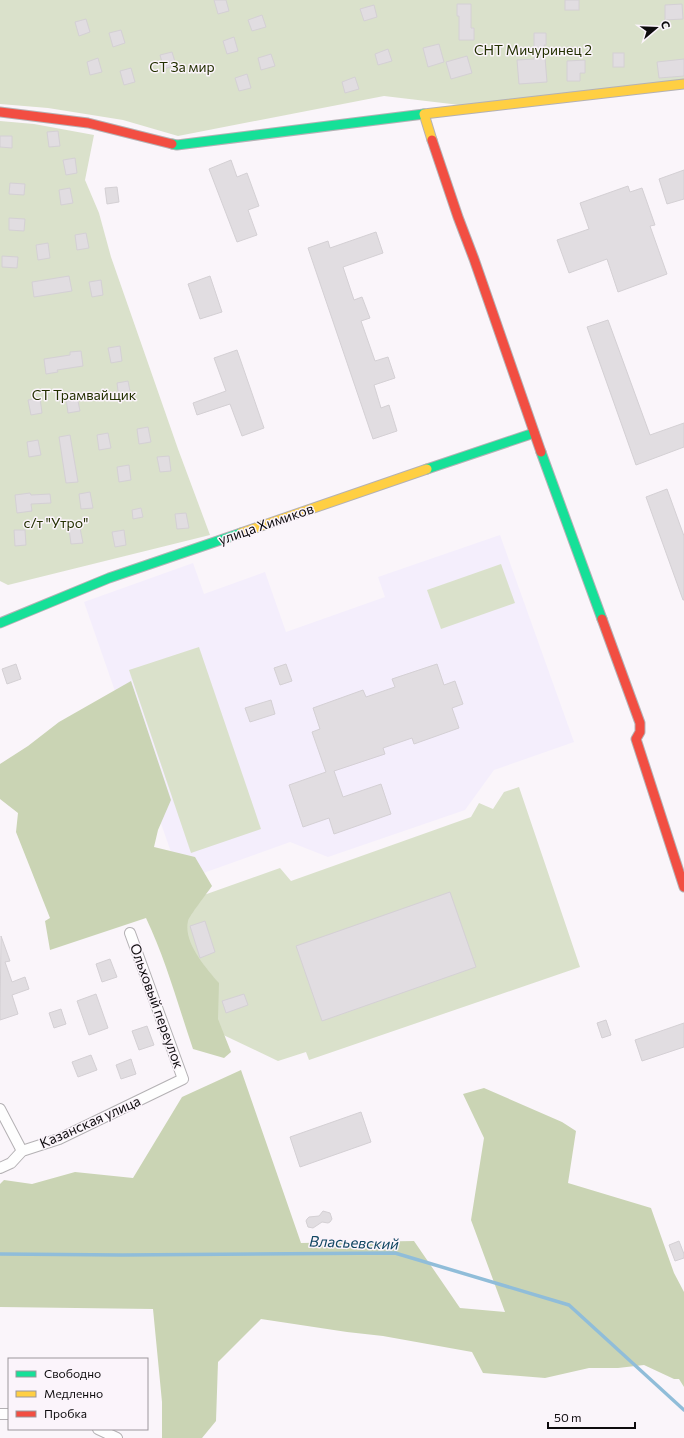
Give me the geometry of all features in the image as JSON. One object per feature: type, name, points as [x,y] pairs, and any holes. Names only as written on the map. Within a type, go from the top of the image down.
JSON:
[{"type":"street","points":[[0,112],[88,123],[177,145],[424,114],[684,84]]},
{"type":"street","points":[[424,114],[458,217],[534,433],[640,723],[640,732],[636,739],[684,887]]},
{"type":"street","name":"улица Химиков","points":[[0,623],[109,578],[534,433]]},
{"type":"street","name":"Ольховый переулок","points":[[130,933],[183,1079]]},
{"type":"street","name":"Казанская улица","points":[[0,1168],[11,1163],[22,1150],[59,1139],[183,1079]]},
{"type":"street","points":[[0,1109],[22,1150]]},
{"type":"street","points":[[100,1430],[117,1438]]},
{"type":"shaded area","points":[[500,535],[574,742],[494,770],[465,810],[328,857],[290,842],[181,881],[84,602],[193,563],[204,594],[265,572],[286,632],[385,597],[378,577]]},
{"type":"green space","name":"СТ За мир","points":[[0,0],[684,0],[684,80],[485,108],[384,96],[178,136],[123,120],[48,108],[0,104]]},
{"type":"green space","points":[[0,121],[34,124],[94,135],[85,180],[99,213],[111,257],[178,449],[210,535],[8,585],[0,581]]},
{"type":"green space","points":[[501,564],[515,603],[441,629],[427,590]]},
{"type":"green space","points":[[199,647],[261,829],[191,853],[129,670]]},
{"type":"green space","points":[[131,681],[171,800],[158,830],[154,847],[195,857],[212,886],[189,918],[187,929],[192,946],[208,970],[219,983],[218,1019],[231,1052],[224,1058],[193,1049],[166,966],[146,918],[50,950],[45,921],[50,918],[16,832],[18,813],[0,799],[0,764],[28,746],[59,722]]},
{"type":"green space","points":[[519,787],[580,967],[309,1060],[306,1052],[278,1061],[215,1031],[173,906],[280,868],[291,881],[471,817],[479,803],[493,809],[504,792]]},
{"type":"green space","points":[[241,1070],[301,1243],[414,1241],[460,1308],[505,1312],[471,1220],[484,1138],[463,1094],[484,1088],[562,1122],[576,1131],[568,1183],[651,1208],[674,1273],[684,1292],[684,1387],[679,1379],[674,1379],[644,1365],[618,1368],[589,1368],[545,1378],[483,1373],[472,1352],[383,1336],[261,1319],[218,1362],[216,1421],[202,1438],[162,1438],[162,1402],[153,1309],[0,1307],[0,1184],[4,1180],[32,1184],[75,1172],[133,1178],[182,1097]]},
{"type":"building","points":[[214,0],[226,0],[229,11],[218,14]]},
{"type":"building","points":[[565,0],[579,0],[579,10],[565,10]]},
{"type":"building","points":[[457,4],[471,4],[471,28],[474,28],[474,40],[459,40],[459,16],[457,16]]},
{"type":"building","points":[[682,4],[683,19],[665,20],[665,5]]},
{"type":"building","points":[[374,5],[377,17],[364,21],[360,9]]},
{"type":"building","points":[[262,15],[266,27],[252,31],[248,20]]},
{"type":"building","points":[[86,19],[90,32],[79,36],[75,22]]},
{"type":"building","points":[[121,30],[125,43],[113,47],[109,33]]},
{"type":"building","points":[[534,33],[546,33],[546,45],[544,45],[547,82],[519,84],[517,60],[534,59]]},
{"type":"building","points":[[234,37],[238,51],[227,54],[223,41]]},
{"type":"building","points":[[439,44],[444,62],[428,67],[423,48]]},
{"type":"building","points":[[388,49],[392,61],[378,65],[375,54]]},
{"type":"building","points":[[172,52],[176,65],[164,69],[160,55]]},
{"type":"building","points":[[613,53],[624,53],[624,67],[613,67]]},
{"type":"building","points":[[271,54],[275,66],[261,70],[258,58]]},
{"type":"building","points":[[467,56],[472,73],[451,79],[446,62]]},
{"type":"building","points":[[98,58],[102,72],[90,75],[87,62]]},
{"type":"building","points":[[684,59],[684,76],[659,78],[657,62]]},
{"type":"building","points":[[585,60],[585,73],[580,73],[580,81],[567,81],[567,61]]},
{"type":"building","points":[[131,68],[135,82],[124,85],[120,71]]},
{"type":"building","points":[[247,74],[251,88],[239,91],[235,78]]},
{"type":"building","points":[[355,77],[359,89],[345,93],[342,82]]},
{"type":"building","points":[[58,131],[60,146],[49,147],[47,132]]},
{"type":"building","points":[[0,136],[12,136],[12,148],[0,147]]},
{"type":"building","points":[[75,158],[77,173],[66,175],[63,160]]},
{"type":"building","points":[[231,160],[237,177],[247,173],[259,206],[248,210],[257,235],[237,242],[209,169]]},
{"type":"building","points":[[684,170],[684,199],[667,204],[659,179]]},
{"type":"building","points":[[10,183],[25,184],[24,195],[9,194]]},
{"type":"building","points":[[628,186],[630,192],[642,188],[655,225],[650,226],[667,274],[618,292],[607,259],[569,273],[557,240],[589,229],[580,203]]},
{"type":"building","points":[[117,187],[119,202],[107,204],[105,188]]},
{"type":"building","points":[[70,188],[73,203],[61,205],[59,190]]},
{"type":"building","points":[[9,218],[25,219],[24,231],[9,230]]},
{"type":"building","points":[[376,232],[383,253],[343,267],[354,300],[362,297],[370,318],[361,321],[375,361],[388,357],[395,378],[374,385],[381,408],[389,405],[397,431],[373,439],[308,248],[328,241],[330,248]]},
{"type":"building","points":[[86,233],[89,248],[77,250],[75,235]]},
{"type":"building","points":[[48,243],[50,258],[38,260],[36,245]]},
{"type":"building","points":[[2,256],[18,257],[17,268],[2,267]]},
{"type":"building","points":[[69,276],[72,291],[34,297],[32,282]]},
{"type":"building","points":[[210,276],[222,312],[200,319],[188,284]]},
{"type":"building","points":[[101,280],[103,295],[92,297],[89,282]]},
{"type":"building","points":[[608,320],[650,435],[684,423],[684,447],[636,465],[587,327]]},
{"type":"building","points":[[120,346],[122,361],[111,363],[108,348]]},
{"type":"building","points":[[237,350],[264,428],[242,436],[230,404],[197,415],[193,403],[226,391],[214,358]]},
{"type":"building","points":[[81,351],[83,366],[57,370],[58,372],[46,374],[44,359],[70,355],[70,352]]},
{"type":"building","points":[[128,381],[131,396],[119,398],[117,383]]},
{"type":"building","points":[[77,396],[80,411],[68,413],[66,398]]},
{"type":"building","points":[[40,398],[42,413],[31,415],[28,400]]},
{"type":"building","points":[[148,427],[151,442],[139,444],[137,429]]},
{"type":"building","points":[[108,433],[111,448],[99,450],[97,435]]},
{"type":"building","points":[[70,435],[78,482],[66,483],[59,437]]},
{"type":"building","points":[[38,440],[41,455],[29,457],[27,442]]},
{"type":"building","points":[[169,456],[171,471],[160,472],[157,457]]},
{"type":"building","points":[[129,465],[131,480],[119,482],[117,467]]},
{"type":"building","points":[[667,489],[684,536],[684,600],[646,497]]},
{"type":"building","points":[[90,492],[93,508],[81,509],[79,494]]},
{"type":"building","points":[[30,493],[31,495],[50,494],[51,503],[31,504],[32,511],[17,513],[15,495]]},
{"type":"building","points":[[141,508],[143,517],[133,519],[132,510]]},
{"type":"building","points":[[186,513],[189,528],[177,529],[175,514]]},
{"type":"building","points":[[80,528],[83,543],[71,544],[69,529]]},
{"type":"building","points":[[14,530],[25,530],[26,545],[15,546]]},
{"type":"building","points":[[124,530],[126,545],[115,547],[112,532]]},
{"type":"building","points":[[16,664],[21,679],[7,684],[2,669]]},
{"type":"building","points":[[286,664],[292,681],[280,685],[274,668]]},
{"type":"building","points":[[437,664],[444,685],[455,681],[463,704],[452,708],[459,728],[414,744],[412,738],[383,748],[385,754],[334,771],[343,797],[381,784],[391,814],[334,834],[329,818],[303,827],[289,785],[326,772],[312,732],[320,729],[313,708],[363,690],[366,697],[395,687],[392,679]]},
{"type":"building","points":[[271,700],[275,714],[250,722],[245,708]]},
{"type":"building","points":[[450,892],[476,967],[322,1021],[296,946]]},
{"type":"building","points":[[205,921],[215,952],[200,958],[190,926]]},
{"type":"building","points":[[1,936],[10,961],[5,962],[12,982],[25,977],[29,989],[12,995],[18,1014],[0,1020]]},
{"type":"building","points":[[110,959],[117,977],[102,982],[96,964]]},
{"type":"building","points":[[96,994],[108,1028],[89,1035],[77,1001]]},
{"type":"building","points":[[244,994],[248,1005],[226,1013],[222,1001]]},
{"type":"building","points":[[61,1009],[66,1024],[54,1028],[49,1013]]},
{"type":"building","points":[[606,1020],[611,1035],[602,1038],[597,1023]]},
{"type":"building","points":[[684,1023],[684,1047],[642,1061],[635,1040]]},
{"type":"building","points":[[147,1026],[154,1045],[139,1050],[132,1031]]},
{"type":"building","points":[[91,1055],[97,1070],[78,1077],[72,1062]]},
{"type":"building","points":[[131,1059],[136,1074],[121,1079],[116,1065]]},
{"type":"building","points":[[361,1112],[371,1142],[300,1167],[290,1137]]},
{"type":"building","points":[[323,1211],[330,1213],[332,1219],[330,1222],[322,1222],[313,1228],[308,1227],[306,1221],[307,1219],[309,1217],[319,1216]]},
{"type":"building","points":[[679,1241],[684,1258],[675,1261],[669,1245]]},
{"type":"waterway","name":"Власьевский","points":[[0,1254],[122,1255],[395,1253],[569,1305],[684,1410]]},
{"type":"traffic: fast","points":[[172,144],[177,145],[424,114]]},
{"type":"traffic: fast","points":[[427,469],[534,433]]},
{"type":"traffic: fast","points":[[541,452],[602,619]]},
{"type":"traffic: fast","points":[[0,623],[109,578],[241,533]]},
{"type":"traffic: slow","points":[[432,140],[424,114],[684,84]]},
{"type":"traffic: slow","points":[[241,533],[427,469]]},
{"type":"traffic: jam","points":[[0,112],[88,123],[172,144]]},
{"type":"traffic: jam","points":[[432,140],[541,452]]},
{"type":"traffic: jam","points":[[602,619],[640,723],[640,732],[636,739],[684,887]]},
{"type":"park label","name":"СНТ Мичуринец 2","points":[[533,50]]},
{"type":"park label","name":"СТ Трамвайщик","points":[[84,395]]},
{"type":"park label","name":"с/т \"Утро\"","points":[[56,523]]}]
